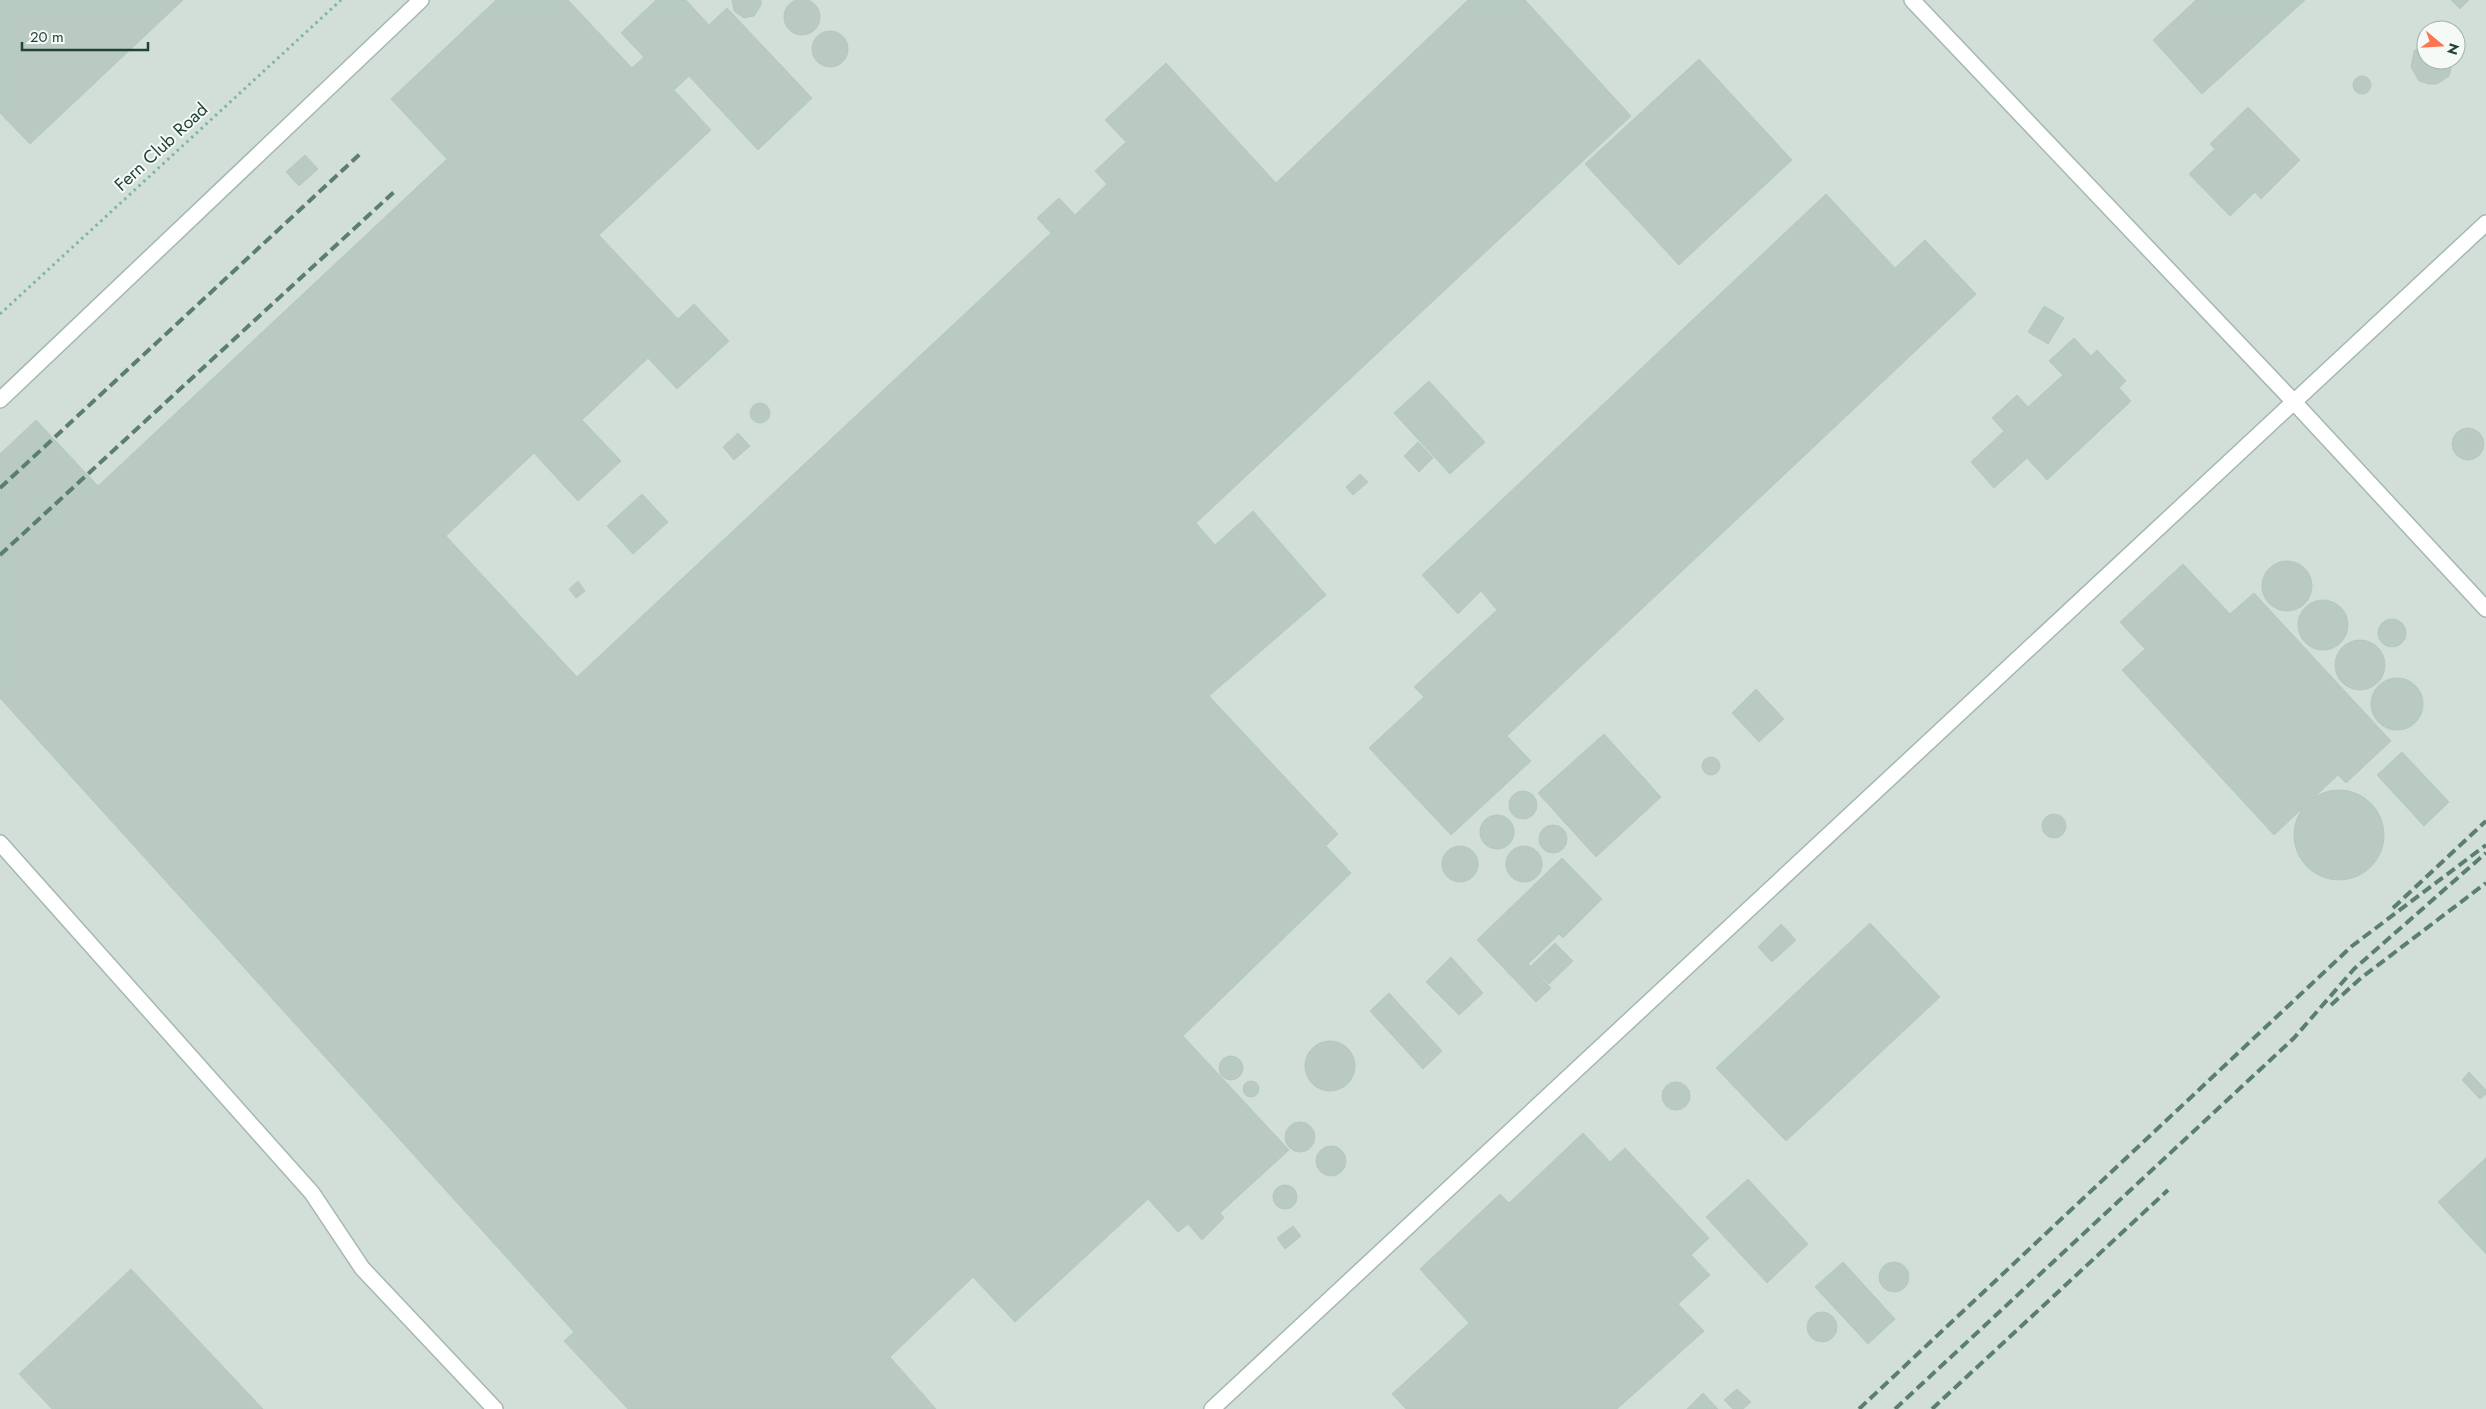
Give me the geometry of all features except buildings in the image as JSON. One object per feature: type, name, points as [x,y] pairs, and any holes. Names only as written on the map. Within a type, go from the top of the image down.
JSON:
[{"type":"lane","points":[[0,400],[421,0]]},
{"type":"lane","points":[[1912,0],[2294,402],[2486,609]]},
{"type":"lane","points":[[1212,1409],[2486,223]]},
{"type":"lane","points":[[0,843],[312,1193],[362,1268],[495,1409]]},
{"type":"path","name":"Fern Club Road","points":[[0,314],[341,0]]},
{"type":"shaded area","points":[[0,0],[2486,0],[2486,1409],[0,1409]]},
{"type":"railway","points":[[0,488],[360,154]]},
{"type":"railway","points":[[0,555],[395,191]]},
{"type":"railway","points":[[2393,908],[2486,821]]},
{"type":"railway","points":[[1859,1409],[2352,946],[2486,845]]},
{"type":"railway","points":[[1895,1409],[2294,1038],[2354,969],[2486,853]]},
{"type":"railway","points":[[2331,1005],[2361,978],[2486,883]]},
{"type":"railway","points":[[1932,1409],[2168,1190]]}]
